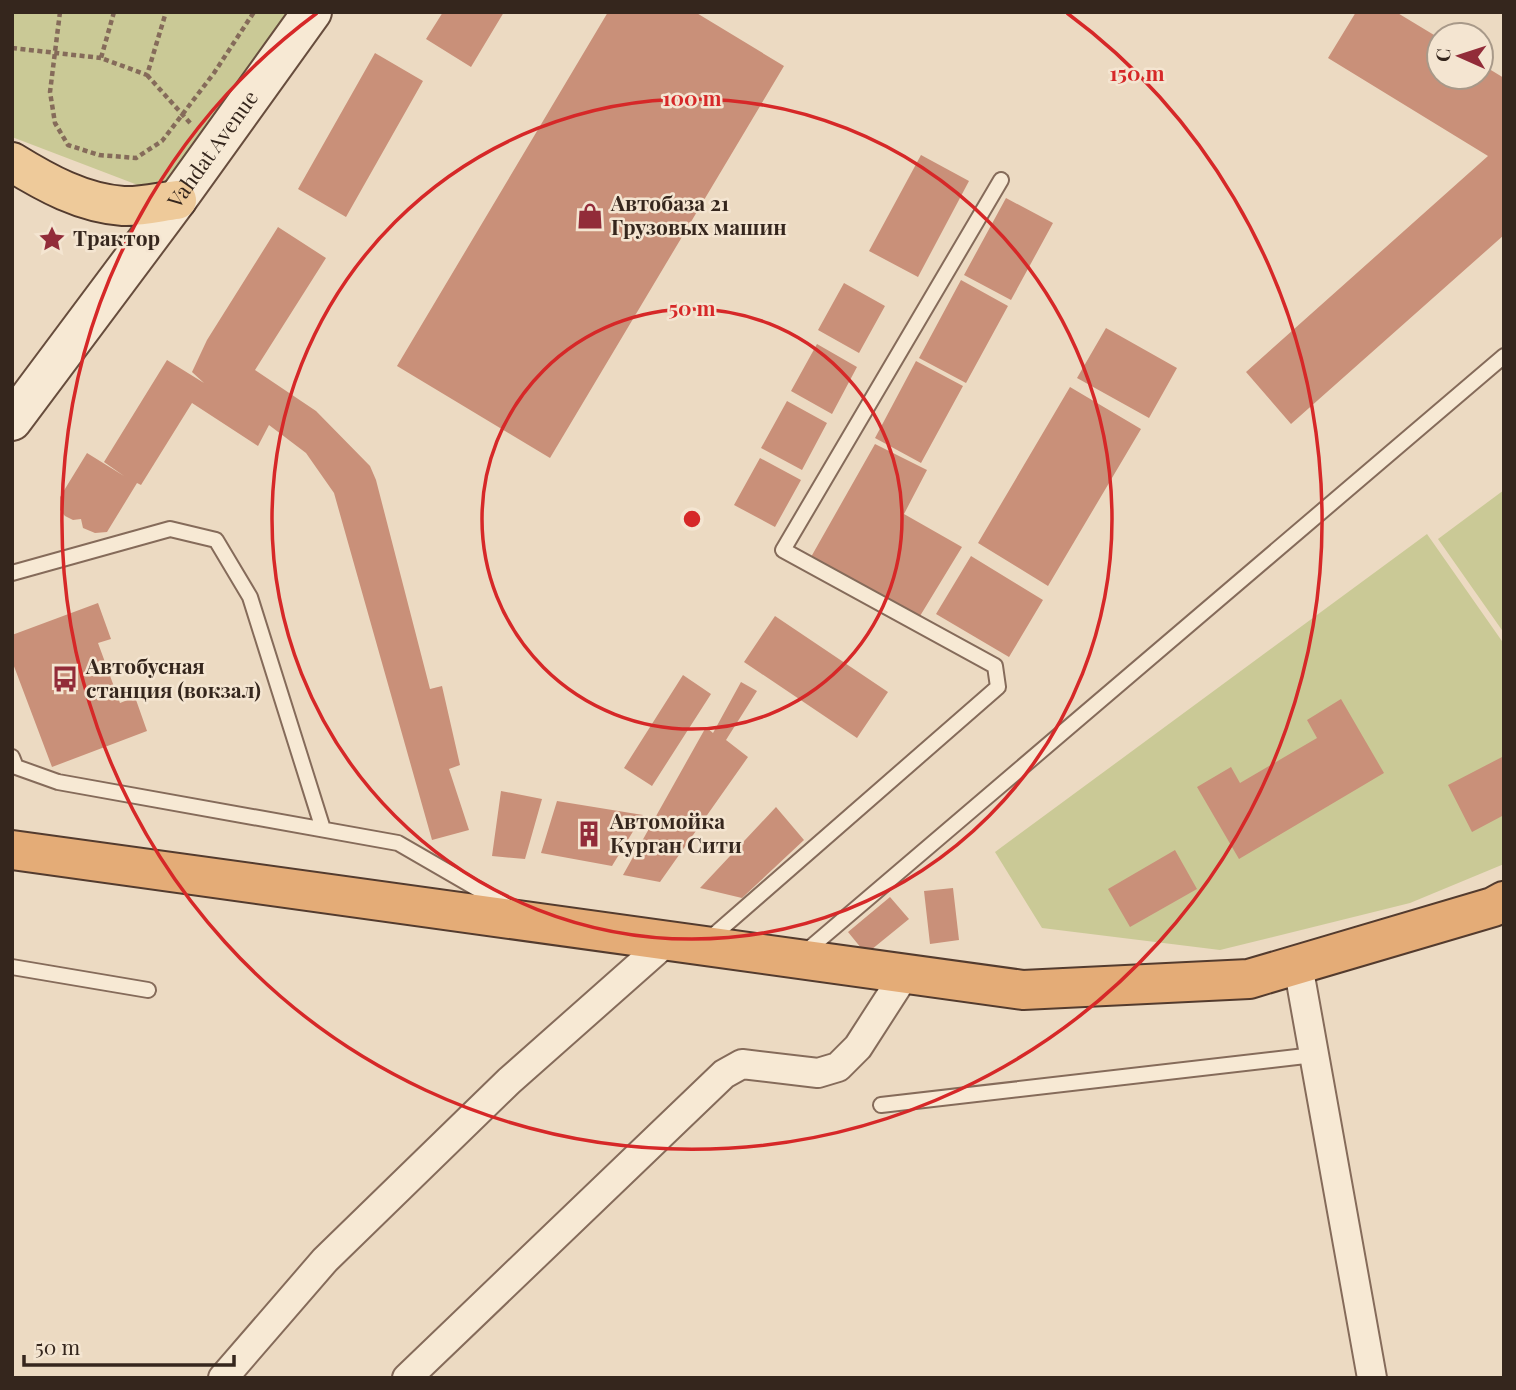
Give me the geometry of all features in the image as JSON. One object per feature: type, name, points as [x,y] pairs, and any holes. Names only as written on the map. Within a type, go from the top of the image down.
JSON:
[{"type":"highway","points":[[12,850],[1023,990],[1249,979],[1493,907],[1504,901]]},
{"type":"main road","name":"Vahdat Avenue","points":[[12,421],[177,200],[312,12]]},
{"type":"main road","points":[[12,162],[44,183],[80,197],[124,206],[177,200]]},
{"type":"street","points":[[223,1378],[325,1260],[509,1081],[684,944]]},
{"type":"street","points":[[1298,965],[1372,1378]]},
{"type":"street","points":[[407,1378],[724,1074],[742,1064],[818,1073],[838,1067],[858,1047],[905,974]]},
{"type":"lane","points":[[684,944],[998,687],[995,666],[783,550],[1001,180]]},
{"type":"lane","points":[[796,960],[1504,356]]},
{"type":"lane","points":[[12,573],[170,529],[216,540],[250,597],[323,830]]},
{"type":"lane","points":[[12,757],[16,767],[58,782],[398,843],[538,924]]},
{"type":"lane","points":[[12,967],[148,990]]},
{"type":"lane","points":[[881,1105],[1314,1055]]},
{"type":"path","points":[[60,12],[50,92],[55,123],[68,145],[99,155],[136,158],[162,141],[214,73],[254,12]]},
{"type":"path","points":[[101,58],[114,12]]},
{"type":"path","points":[[147,75],[166,12]]},
{"type":"path","points":[[12,48],[101,58],[147,75],[213,149]]},
{"type":"shaded area","points":[[12,12],[312,12],[177,200],[12,137]]},
{"type":"shaded area","points":[[1504,490],[1504,633],[1438,539]]},
{"type":"shaded area","points":[[1427,534],[1504,644],[1504,864],[1410,903],[1220,950],[1042,928],[995,852]]},
{"type":"building","points":[[443,12],[504,12],[471,67],[426,39]]},
{"type":"building","name":"Автобаза 21 Грузовых машин","points":[[608,12],[695,12],[784,66],[550,458],[397,366]]},
{"type":"building","points":[[1356,12],[1396,12],[1425,30],[1425,91],[1495,91],[1495,73],[1504,78],[1504,235],[1291,424],[1246,372],[1488,156],[1328,58]]},
{"type":"building","points":[[375,53],[423,81],[346,217],[298,189]]},
{"type":"building","points":[[921,155],[969,181],[918,277],[869,251]]},
{"type":"building","points":[[1006,198],[1053,223],[1011,300],[964,275]]},
{"type":"building","points":[[278,227],[326,258],[255,370],[316,411],[370,466],[376,480],[430,689],[442,686],[460,765],[449,769],[469,830],[432,840],[334,493],[306,453],[269,425],[258,446],[192,403],[141,485],[137,483],[107,532],[95,533],[83,528],[81,519],[73,520],[60,510],[60,497],[87,453],[124,476],[104,462],[167,360],[204,383],[192,372],[207,340]]},
{"type":"building","points":[[961,280],[1008,306],[966,383],[919,358]]},
{"type":"building","points":[[844,283],[885,306],[859,353],[818,330]]},
{"type":"building","points":[[1106,328],[1177,368],[1149,418],[1077,378]]},
{"type":"building","points":[[817,344],[857,367],[832,414],[791,391]]},
{"type":"building","points":[[916,361],[963,386],[921,463],[875,438]]},
{"type":"building","points":[[1070,387],[1141,429],[1048,586],[978,543]]},
{"type":"building","points":[[787,401],[827,423],[802,470],[761,448]]},
{"type":"building","points":[[875,444],[927,470],[904,514],[962,547],[920,616],[811,557]]},
{"type":"building","points":[[760,458],[801,480],[775,527],[734,505]]},
{"type":"building","points":[[971,556],[1043,600],[1009,657],[936,614]]},
{"type":"building","name":"Автобусная станция (вокзал)","points":[[98,603],[111,639],[98,643],[120,703],[135,697],[147,731],[52,767],[12,661],[12,635]]},
{"type":"building","points":[[775,616],[888,692],[857,738],[744,662]]},
{"type":"building","points":[[683,675],[711,694],[652,786],[624,768]]},
{"type":"building","points":[[741,682],[757,691],[726,740],[748,757],[660,882],[623,875],[706,727],[713,733]]},
{"type":"building","points":[[1341,699],[1384,773],[1239,859],[1197,787],[1231,767],[1240,783],[1317,738],[1307,720]]},
{"type":"building","points":[[1504,756],[1504,815],[1472,832],[1448,785]]},
{"type":"building","points":[[501,791],[542,799],[525,859],[492,856]]},
{"type":"building","name":"Автомойка Курган Сити","points":[[557,801],[643,815],[612,866],[541,853]]},
{"type":"building","points":[[776,807],[804,840],[742,898],[700,888]]},
{"type":"building","points":[[1175,850],[1197,889],[1130,927],[1108,889]]},
{"type":"building","points":[[953,888],[959,940],[930,944],[924,891]]},
{"type":"building","points":[[890,897],[909,919],[866,954],[848,932]]},
{"type":"place","name":"Автобаза 21 Грузовых машин","points":[[590,216]]},
{"type":"place","name":"Трактор","points":[[52,239]]},
{"type":"place","name":"Автобусная станция (вокзал)","points":[[65,679]]},
{"type":"place","name":"Автомойка Курган Сити","points":[[589,834]]}]
